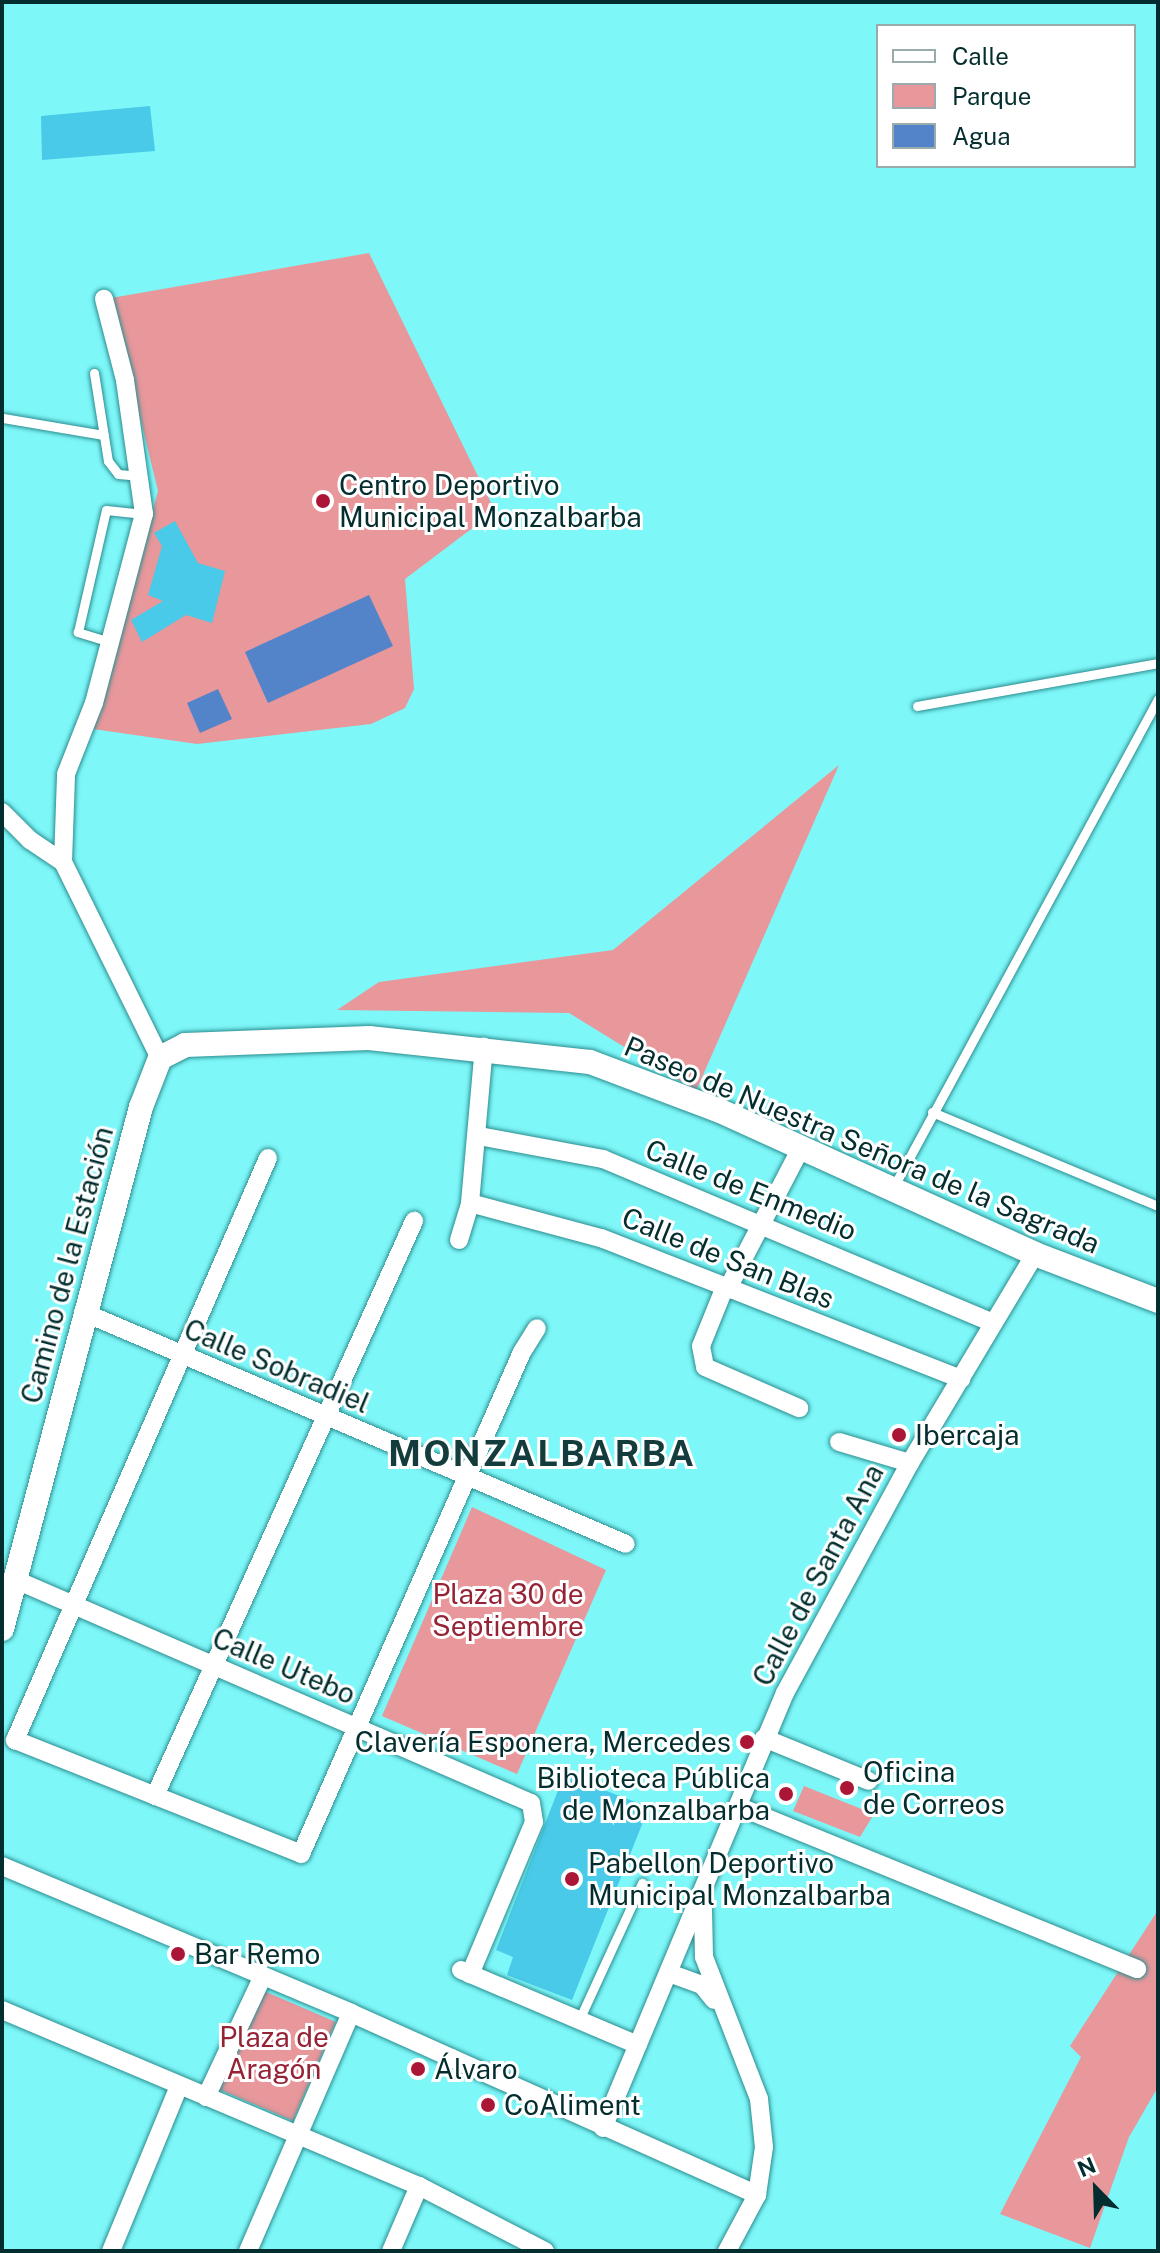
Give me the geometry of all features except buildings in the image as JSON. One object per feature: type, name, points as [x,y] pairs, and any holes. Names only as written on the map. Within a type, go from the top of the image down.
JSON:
[{"type":"street","points":[[104,299],[141,476],[144,514],[111,643],[66,774],[63,862],[160,1058]]},
{"type":"street","points":[[2,812],[30,840],[63,862]]},
{"type":"street","name":"Paseo de Nuestra Señora de la Sagrada","points":[[160,1058],[185,1045],[243,1039],[369,1038],[484,1047],[590,1062],[802,1146],[1035,1254],[1158,1301]]},
{"type":"street","points":[[459,1240],[470,1203],[479,1136],[484,1047]]},
{"type":"street","name":"Camino de la Estación","points":[[2,1629],[83,1312],[160,1058]]},
{"type":"street","name":"Calle de Enmedio","points":[[479,1136],[603,1159],[993,1323]]},
{"type":"street","points":[[799,1408],[705,1367],[701,1346],[726,1289],[802,1146]]},
{"type":"street","points":[[268,1158],[74,1605],[9,1737],[301,1854],[467,1477],[537,1328]]},
{"type":"street","name":"Calle de San Blas","points":[[470,1203],[601,1238],[961,1379]]},
{"type":"street","points":[[155,1796],[414,1221]]},
{"type":"street","name":"Calle de Santa Ana","points":[[603,2128],[704,1896],[764,1738],[910,1463],[1035,1254]]},
{"type":"street","name":"Calle Sobradiel","points":[[83,1312],[181,1357],[626,1544]]},
{"type":"street","points":[[839,1442],[910,1463]]},
{"type":"street","name":"Calle Utebo","points":[[16,1580],[531,1803],[534,1822],[466,1972],[579,2020]]},
{"type":"street","points":[[764,1738],[869,1781]]},
{"type":"street","points":[[740,1807],[1137,1969]]},
{"type":"street","points":[[2,1866],[351,2013],[757,2195]]},
{"type":"street","points":[[704,1896],[704,1957],[719,2005],[759,2099],[764,2147],[757,2195],[727,2251]]},
{"type":"street","points":[[669,1973],[702,1985],[719,2005]]},
{"type":"street","points":[[206,2097],[263,1976]]},
{"type":"street","points":[[2,2010],[419,2186],[545,2251]]},
{"type":"street","points":[[248,2251],[351,2013]]},
{"type":"street","points":[[579,2020],[638,2045]]},
{"type":"street","points":[[111,2251],[179,2086]]},
{"type":"street","points":[[391,2251],[419,2186]]},
{"type":"lane","points":[[94,373],[108,461],[118,474],[141,476]]},
{"type":"lane","points":[[3,418],[104,435]]},
{"type":"lane","points":[[111,643],[78,632],[106,510],[144,514]]},
{"type":"lane","points":[[917,706],[1158,663]]},
{"type":"lane","points":[[894,1186],[1158,699]]},
{"type":"lane","points":[[932,1112],[1158,1206]]},
{"type":"lane","points":[[579,2020],[642,1883]]},
{"type":"green space","name":"Centro Deportivo Municipal Monzalbarba","points":[[369,253],[495,511],[405,579],[414,689],[405,708],[371,724],[197,744],[93,729],[158,491],[111,298]]},
{"type":"green space","points":[[839,765],[696,1091],[569,1013],[337,1010],[379,982],[613,950]]},
{"type":"green space","name":"Plaza 30 de Septiembre","points":[[472,1507],[606,1570],[517,1774],[382,1716]]},
{"type":"green space","points":[[804,1786],[874,1814],[860,1837],[793,1811]]},
{"type":"green space","points":[[1158,1910],[1158,2087],[1129,2137],[1090,2248],[1000,2214],[1081,2057],[1070,2046]]},
{"type":"green space","name":"Plaza de Aragón","points":[[257,1988],[336,2022],[293,2121],[211,2086]]},
{"type":"water","points":[[369,595],[393,646],[268,703],[245,652]]},
{"type":"water","points":[[218,689],[232,719],[200,733],[187,703]]},
{"type":"place","name":"Centro Deportivo Municipal Monzalbarba","points":[[323,501]]},
{"type":"place","name":"Ibercaja","points":[[899,1435]]},
{"type":"place","name":"Clavería Esponera, Mercedes","points":[[747,1742]]},
{"type":"place","name":"Oficina de Correos","points":[[847,1788]]},
{"type":"place","name":"Biblioteca Pública de Monzalbarba","points":[[786,1794]]},
{"type":"place","name":"Pabellon Deportivo Municipal Monzalbarba","points":[[572,1879]]},
{"type":"place","name":"Bar Remo","points":[[178,1954]]},
{"type":"place","name":"Álvaro","points":[[418,2069]]},
{"type":"place","name":"CoAliment","points":[[488,2105]]},
{"type":"district","name":"MONZALBARBA","points":[[542,1454]]}]
